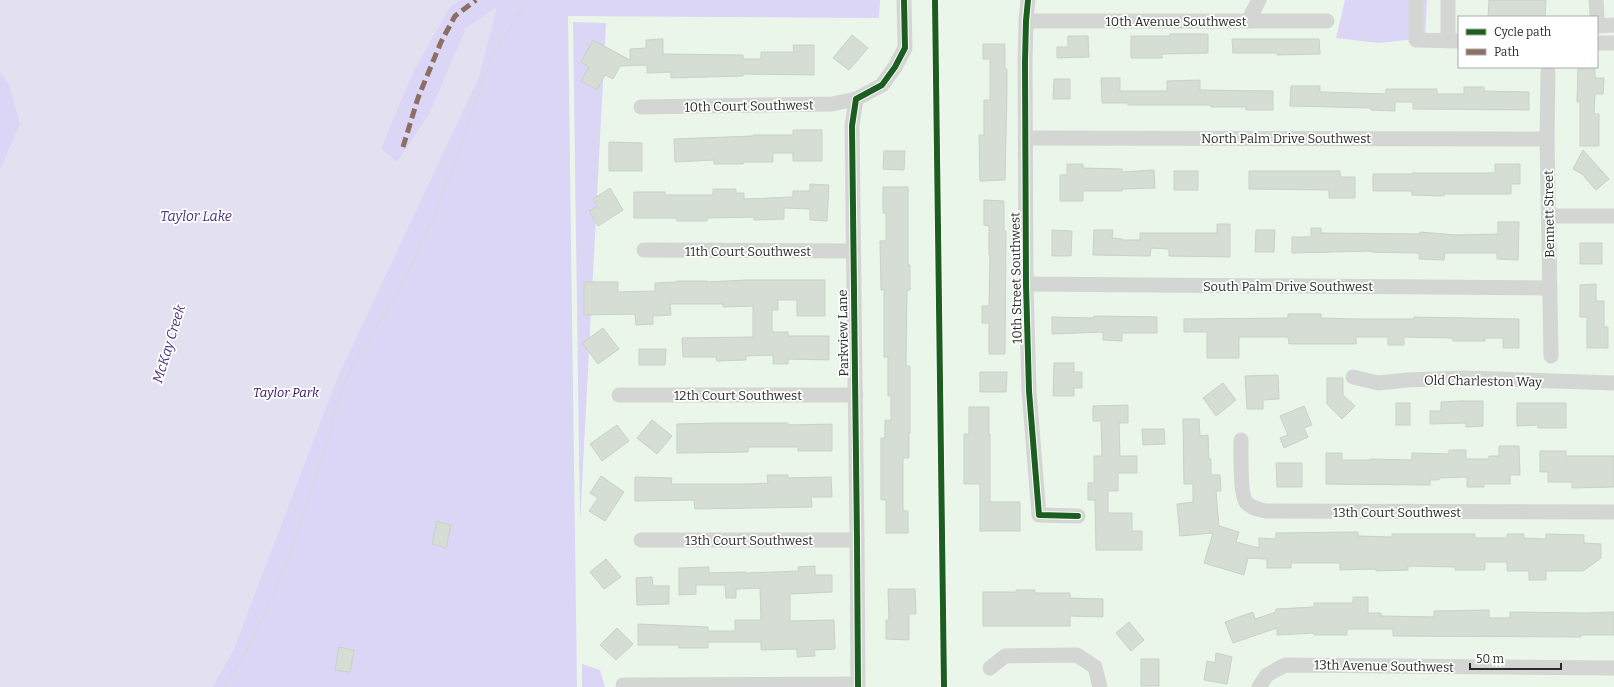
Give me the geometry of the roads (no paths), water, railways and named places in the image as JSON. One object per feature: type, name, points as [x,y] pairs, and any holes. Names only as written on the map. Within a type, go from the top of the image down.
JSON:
[{"type":"street","points":[[856,99],[882,84],[895,67],[904,48],[904,0]]},
{"type":"street","name":"10th Street Southwest","points":[[1028,0],[1026,21],[1025,138],[1026,284],[1029,391],[1038,515],[1078,516]]},
{"type":"street","points":[[1248,21],[1259,0]]},
{"type":"street","points":[[1416,0],[1416,40],[1454,41],[1448,0]]},
{"type":"street","points":[[1596,0],[1597,16]]},
{"type":"street","name":"10th Avenue Southwest","points":[[1026,21],[1327,21]]},
{"type":"street","points":[[1598,26],[1614,25]]},
{"type":"street","points":[[1598,43],[1614,43]]},
{"type":"street","name":"Bennett Street","points":[[1548,72],[1547,138],[1551,356]]},
{"type":"street","name":"10th Court Southwest","points":[[642,107],[832,104],[856,99]]},
{"type":"street","name":"Parkview Lane","points":[[856,99],[852,126],[852,251],[856,395],[858,685]]},
{"type":"street","name":"North Palm Drive Southwest","points":[[1025,138],[1547,138]]},
{"type":"street","points":[[1549,216],[1614,216]]},
{"type":"street","name":"11th Court Southwest","points":[[644,250],[852,251]]},
{"type":"street","name":"South Palm Drive Southwest","points":[[1026,284],[1550,288]]},
{"type":"street","name":"Old Charleston Way","points":[[1353,377],[1378,383],[1407,380],[1464,378],[1614,383]]},
{"type":"street","name":"12th Court Southwest","points":[[620,395],[856,395]]},
{"type":"street","name":"13th Court Southwest","points":[[1241,440],[1242,491],[1244,501],[1250,506],[1265,511],[1614,512]]},
{"type":"street","name":"13th Court Southwest","points":[[641,540],[857,540]]},
{"type":"street","points":[[990,668],[1005,656],[1078,655],[1095,667],[1100,687]]},
{"type":"street","name":"13th Avenue Southwest","points":[[1259,687],[1267,675],[1285,665],[1614,668]]},
{"type":"street","points":[[623,686],[858,685]]},
{"type":"water","name":"Taylor Lake","points":[[0,0],[460,0],[450,7],[414,70],[381,149],[397,162],[429,114],[466,28],[497,7],[479,77],[337,379],[234,649],[213,687],[0,687],[0,170],[20,124],[9,84],[0,73]]},
{"type":"water label","name":"McKay Creek","points":[[169,344]]},
{"type":"park label","name":"Taylor Park","points":[[286,392]]}]
